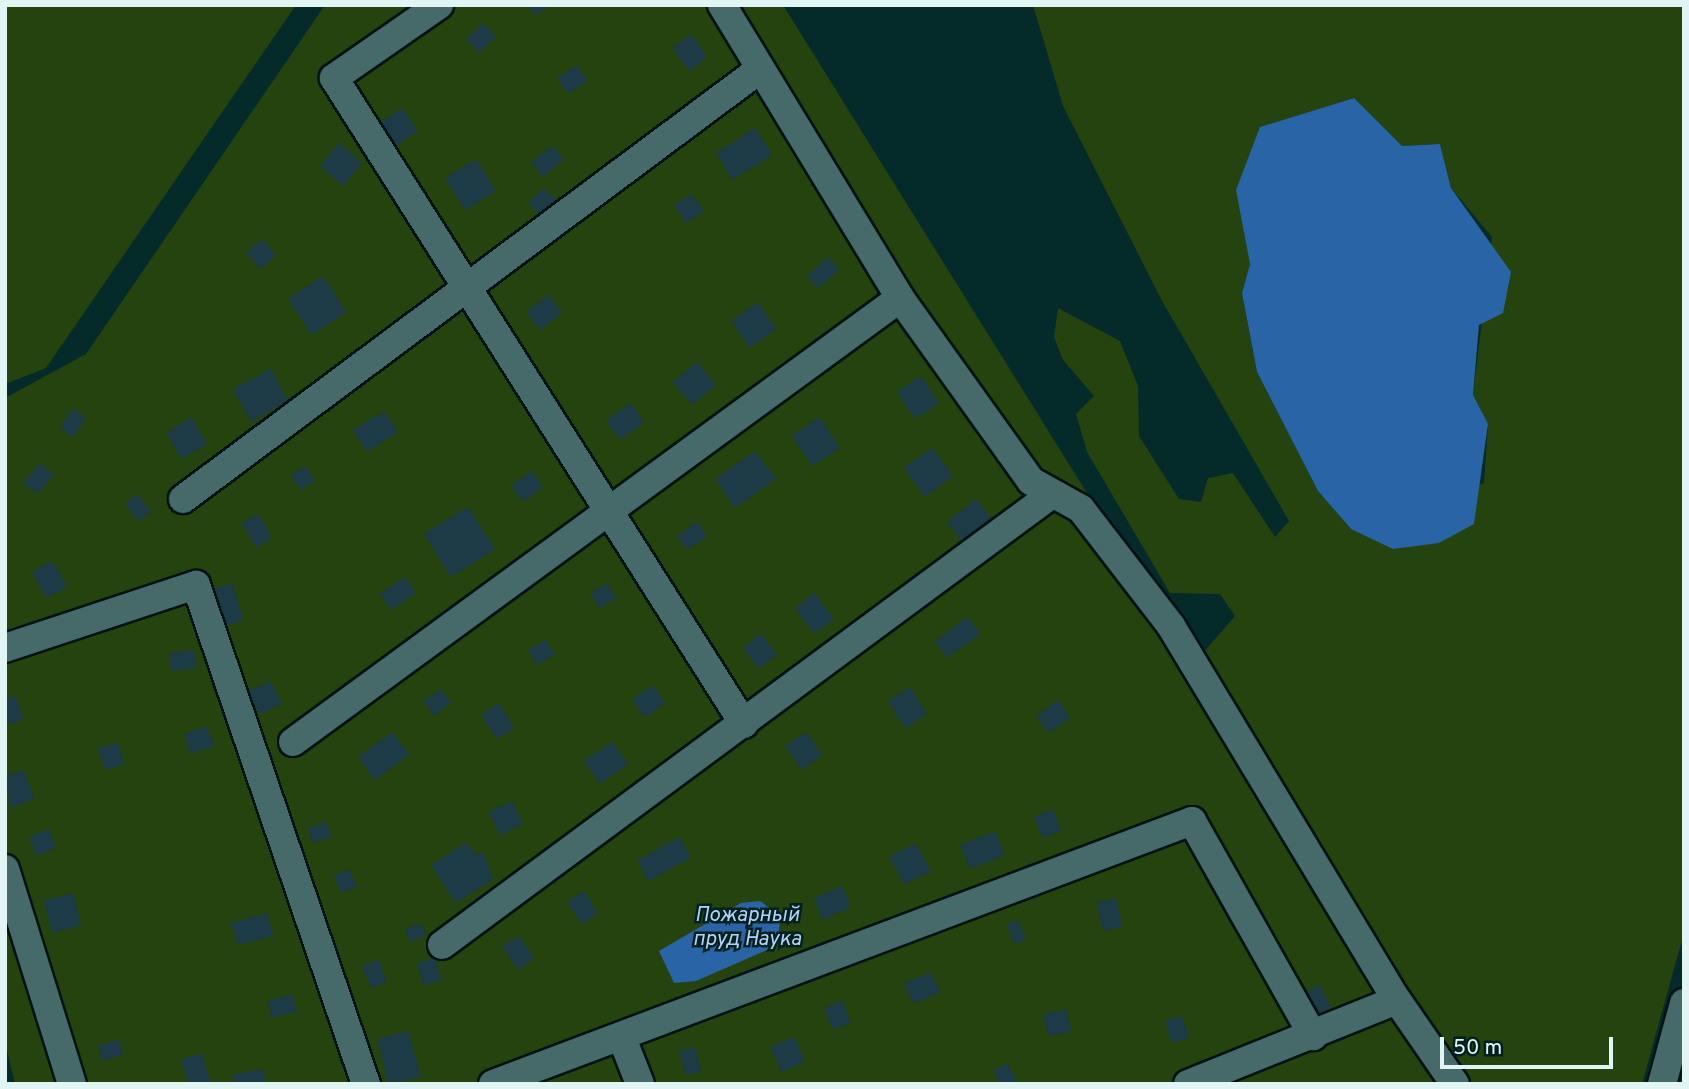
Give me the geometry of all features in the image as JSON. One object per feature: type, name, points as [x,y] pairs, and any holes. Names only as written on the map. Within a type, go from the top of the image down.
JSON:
[{"type":"street","points":[[439,5],[334,78],[744,724]]},
{"type":"street","points":[[722,5],[900,298],[1031,481],[1082,509],[1171,626],[1397,1000],[1455,1084]]},
{"type":"street","points":[[183,499],[760,69]]},
{"type":"street","points":[[293,742],[900,298]]},
{"type":"street","points":[[442,945],[1052,494]]},
{"type":"street","points":[[5,648],[196,585],[366,1084]]},
{"type":"street","points":[[493,1084],[622,1038],[1192,821],[1313,1036]]},
{"type":"street","points":[[5,869],[72,1084]]},
{"type":"street","points":[[1188,1084],[1397,1000]]},
{"type":"street","points":[[1662,1084],[1684,1003]]},
{"type":"street","points":[[622,1038],[640,1084]]},
{"type":"green space","points":[[5,5],[296,5],[46,368],[5,384]]},
{"type":"green space","points":[[325,5],[783,5],[1455,1084],[15,1084],[5,1042],[5,398],[86,354]]},
{"type":"green space","points":[[1033,5],[1684,5],[1684,933],[1642,1084],[1466,1084],[1212,677],[1203,653],[1235,616],[1220,594],[1170,593],[1087,452],[1076,414],[1094,396],[1063,360],[1054,337],[1058,308],[1120,341],[1138,386],[1139,436],[1179,499],[1201,502],[1208,478],[1233,473],[1275,537],[1289,521],[1161,299],[1063,106]],"holes":[[[1354,98],[1402,146],[1440,144],[1451,188],[1492,237],[1473,395],[1488,425],[1484,483],[1351,529],[1318,491],[1257,372],[1242,293],[1250,264],[1260,127]]]},
{"type":"water","points":[[1354,98],[1402,146],[1440,144],[1451,188],[1511,272],[1503,313],[1479,325],[1473,395],[1488,424],[1474,524],[1439,543],[1393,549],[1351,529],[1318,491],[1257,372],[1242,293],[1250,264],[1236,190],[1260,127]]},
{"type":"water","name":"Пожарный пруд Наука","points":[[760,901],[780,916],[778,945],[696,981],[674,983],[659,951],[741,903]]},
{"type":"building","points":[[528,5],[550,5],[536,15]]},
{"type":"building","points":[[483,23],[496,37],[479,53],[466,39]]},
{"type":"building","points":[[691,34],[707,57],[689,71],[672,48]]},
{"type":"building","points":[[577,65],[587,81],[568,94],[557,78]]},
{"type":"building","points":[[402,108],[418,131],[395,146],[380,123]]},
{"type":"building","points":[[755,128],[772,155],[732,180],[716,153]]},
{"type":"building","points":[[339,143],[362,163],[343,186],[320,166]]},
{"type":"building","points":[[553,146],[564,160],[543,177],[531,162]]},
{"type":"building","points":[[476,159],[496,191],[465,210],[445,178]]},
{"type":"building","points":[[544,188],[558,202],[542,217],[528,203]]},
{"type":"building","points":[[692,194],[704,211],[686,223],[674,205]]},
{"type":"building","points":[[262,239],[276,255],[260,269],[246,253]]},
{"type":"building","points":[[828,257],[839,270],[818,288],[807,276]]},
{"type":"building","points":[[323,276],[346,312],[312,335],[288,299]]},
{"type":"building","points":[[548,295],[562,313],[540,330],[526,312]]},
{"type":"building","points":[[758,302],[776,329],[750,348],[731,321]]},
{"type":"building","points":[[697,362],[716,385],[692,405],[672,382]]},
{"type":"building","points":[[271,369],[288,401],[250,421],[233,389]]},
{"type":"building","points":[[921,376],[939,403],[915,419],[897,392]]},
{"type":"building","points":[[630,403],[644,422],[620,440],[606,421]]},
{"type":"building","points":[[73,409],[86,418],[73,437],[60,428]]},
{"type":"building","points":[[384,411],[398,432],[367,452],[353,430]]},
{"type":"building","points":[[191,417],[207,444],[182,459],[166,433]]},
{"type":"building","points":[[819,417],[840,448],[812,466],[792,436]]},
{"type":"building","points":[[932,448],[953,476],[925,497],[904,468]]},
{"type":"building","points":[[755,451],[776,479],[735,508],[715,479]]},
{"type":"building","points":[[40,463],[54,475],[37,494],[23,482]]},
{"type":"building","points":[[306,466],[315,481],[301,490],[291,475]]},
{"type":"building","points":[[531,471],[543,487],[523,502],[511,486]]},
{"type":"building","points":[[138,494],[151,512],[138,521],[125,503]]},
{"type":"building","points":[[976,499],[995,523],[965,545],[947,522]]},
{"type":"building","points":[[468,507],[495,549],[451,577],[424,534]]},
{"type":"building","points":[[259,514],[272,538],[256,548],[242,523]]},
{"type":"building","points":[[697,522],[707,537],[687,550],[677,536]]},
{"type":"building","points":[[52,561],[67,587],[46,598],[32,572]]},
{"type":"building","points":[[404,577],[416,593],[391,610],[380,594]]},
{"type":"building","points":[[232,583],[244,620],[226,626],[214,589]]},
{"type":"building","points":[[607,583],[616,598],[600,608],[590,594]]},
{"type":"building","points":[[814,593],[834,619],[814,634],[795,608]]},
{"type":"building","points":[[967,617],[980,634],[947,658],[935,641]]},
{"type":"building","points":[[761,634],[777,655],[759,669],[743,648]]},
{"type":"building","points":[[546,640],[555,655],[537,665],[528,650]]},
{"type":"building","points":[[194,650],[196,668],[171,671],[169,653]]},
{"type":"building","points":[[271,681],[282,704],[259,714],[249,691]]},
{"type":"building","points":[[653,685],[665,703],[645,718],[632,700]]},
{"type":"building","points":[[910,687],[927,714],[905,728],[888,701]]},
{"type":"building","points":[[441,689],[451,703],[434,716],[423,701]]},
{"type":"building","points":[[16,696],[23,720],[6,725],[5,699]]},
{"type":"building","points":[[1058,700],[1070,718],[1049,733],[1036,716]]},
{"type":"building","points":[[499,703],[514,728],[497,739],[481,715]]},
{"type":"building","points":[[207,726],[214,746],[190,754],[184,734]]},
{"type":"building","points":[[392,732],[409,755],[375,780],[358,757]]},
{"type":"building","points":[[806,732],[822,755],[802,770],[785,746]]},
{"type":"building","points":[[612,742],[628,764],[600,784],[584,761]]},
{"type":"building","points":[[118,743],[124,764],[105,770],[98,748]]},
{"type":"building","points":[[23,770],[35,798],[11,808],[5,777]]},
{"type":"building","points":[[512,801],[523,824],[500,835],[489,812]]},
{"type":"building","points":[[1053,809],[1061,831],[1043,838],[1034,817]]},
{"type":"building","points":[[326,822],[331,837],[312,843],[308,828]]},
{"type":"building","points":[[49,829],[56,848],[37,856],[29,837]]},
{"type":"building","points":[[995,831],[1004,855],[970,869],[960,845]]},
{"type":"building","points":[[680,837],[691,858],[648,881],[637,860]]},
{"type":"building","points":[[467,842],[476,856],[483,852],[493,879],[456,903],[431,865]]},
{"type":"building","points":[[916,843],[931,871],[905,885],[889,857]]},
{"type":"building","points":[[350,869],[357,887],[341,893],[334,875]]},
{"type":"building","points":[[842,886],[851,907],[823,920],[814,898]]},
{"type":"building","points":[[584,891],[598,913],[582,924],[567,902]]},
{"type":"building","points":[[73,893],[81,925],[52,933],[44,901]]},
{"type":"building","points":[[1116,898],[1122,927],[1103,931],[1097,903]]},
{"type":"building","points":[[267,913],[273,936],[238,945],[231,923]]},
{"type":"building","points":[[1017,920],[1026,939],[1015,944],[1007,925]]},
{"type":"building","points":[[421,923],[426,935],[410,942],[405,929]]},
{"type":"building","points":[[519,936],[534,959],[518,970],[502,946]]},
{"type":"building","points":[[435,958],[441,980],[423,985],[417,963]]},
{"type":"building","points":[[379,960],[387,982],[371,988],[362,966]]},
{"type":"building","points":[[930,972],[940,992],[914,1004],[904,984]]},
{"type":"building","points":[[1319,985],[1331,1007],[1313,1017],[1301,995]]},
{"type":"building","points":[[292,994],[297,1011],[272,1018],[267,1001]]},
{"type":"building","points":[[842,1000],[851,1023],[833,1030],[824,1008]]},
{"type":"building","points":[[1066,1009],[1071,1032],[1048,1036],[1043,1014]]},
{"type":"building","points":[[1182,1016],[1189,1038],[1172,1043],[1165,1021]]},
{"type":"building","points":[[408,1031],[421,1077],[389,1084],[377,1039]]},
{"type":"building","points":[[794,1037],[805,1061],[782,1072],[770,1047]]},
{"type":"building","points":[[119,1040],[123,1055],[102,1061],[98,1046]]},
{"type":"building","points":[[695,1047],[701,1071],[686,1075],[679,1051]]},
{"type":"building","points":[[201,1053],[211,1083],[189,1084],[181,1060]]},
{"type":"building","points":[[1008,1063],[1017,1083],[1000,1084],[994,1070]]},
{"type":"building","points":[[263,1069],[266,1084],[234,1084],[232,1075]]}]
